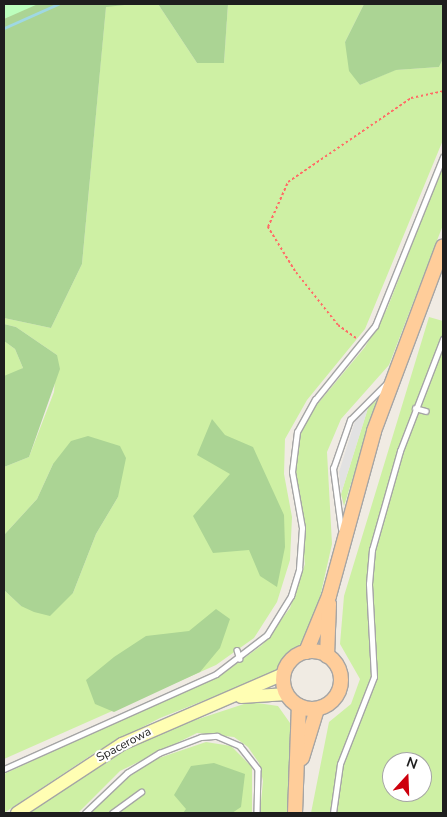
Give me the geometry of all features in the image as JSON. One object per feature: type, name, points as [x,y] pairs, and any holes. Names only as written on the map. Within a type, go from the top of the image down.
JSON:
[{"type":"main road","points":[[306,652],[327,656],[338,669],[341,686],[333,701],[317,709],[299,706],[287,694],[284,674],[292,660],[306,652],[329,596],[339,552],[400,360],[443,246]]},
{"type":"main road","points":[[327,656],[329,596]]},
{"type":"main road","points":[[295,813],[300,764],[299,706]]},
{"type":"main road","points":[[300,764],[317,709]]},
{"type":"street","name":"Spacerowa","points":[[17,813],[122,744],[240,697],[284,674]]},
{"type":"street","name":"Spacerowa","points":[[240,697],[287,694]]},
{"type":"lane","points":[[4,769],[240,659],[281,615],[299,569],[302,528],[292,472],[297,432],[315,400],[375,326],[443,157]]},
{"type":"lane","points":[[333,813],[340,764],[374,677],[369,584],[372,550],[415,408],[443,339]]},
{"type":"lane","points":[[339,552],[341,521],[333,473],[339,452],[350,420],[388,381],[400,360]]},
{"type":"lane","points":[[415,408],[426,411]]},
{"type":"lane","points":[[237,650],[240,659]]},
{"type":"lane","points":[[86,813],[127,773],[159,753],[201,737],[217,736],[240,746],[258,770],[257,813]]},
{"type":"lane","points":[[112,813],[141,792]]},
{"type":"path","points":[[347,332],[271,237],[268,226],[288,182],[411,98],[443,90]]},
{"type":"green space","points":[[4,4],[134,4],[106,7],[82,264],[51,328],[4,318]]},
{"type":"green space","points":[[4,4],[38,4],[4,19]]},
{"type":"green space","points":[[158,4],[197,63],[224,63],[228,4],[364,4],[345,42],[360,85],[395,70],[439,67],[443,59],[443,140],[365,329],[307,400],[285,439],[284,474],[292,517],[290,560],[277,602],[254,638],[216,665],[4,759],[4,590],[21,606],[73,593],[96,534],[118,497],[53,464],[37,499],[4,535],[4,467],[29,457],[54,392],[57,355],[16,327],[4,324],[4,318],[51,328],[82,264],[106,6]]},
{"type":"green space","points":[[158,4],[228,4],[224,63],[197,63]]},
{"type":"green space","points":[[364,4],[443,4],[443,59],[439,67],[396,70],[360,85],[349,71],[345,42]]},
{"type":"green space","points":[[443,165],[443,225],[389,365],[341,419],[327,452],[332,544],[316,615],[303,642],[274,673],[160,718],[99,750],[4,813],[4,774],[228,670],[262,645],[290,608],[305,564],[295,479],[298,440],[310,413],[365,347],[387,309]]},
{"type":"green space","points":[[429,317],[443,321],[443,813],[311,813],[329,722],[351,704],[360,679],[340,644],[344,596]]},
{"type":"green space","points":[[4,324],[16,327],[57,355],[60,369],[29,457],[4,467],[4,376],[23,368],[15,349],[4,341]]},
{"type":"green space","points":[[4,341],[15,349],[23,368],[9,377],[4,376]]},
{"type":"green space","points":[[377,400],[344,506],[341,494],[368,408]]},
{"type":"green space","points":[[212,419],[225,435],[253,447],[284,515],[285,547],[277,587],[260,576],[249,550],[213,553],[193,516],[230,474],[197,455]]},
{"type":"green space","points":[[88,436],[120,446],[126,458],[118,497],[96,534],[73,593],[50,616],[34,612],[21,606],[4,590],[4,535],[37,499],[53,464],[71,441]]},
{"type":"green space","points":[[216,609],[230,619],[220,648],[200,672],[114,712],[95,704],[86,680],[114,657],[146,636],[189,631]]},
{"type":"green space","points":[[250,702],[278,706],[290,723],[294,743],[287,813],[260,813],[263,781],[259,763],[248,747],[234,737],[197,733],[120,771],[78,813],[26,813],[125,749],[165,730]]},
{"type":"green space","points":[[206,742],[231,746],[252,767],[252,813],[90,813],[130,776],[156,759]]},
{"type":"green space","points":[[214,763],[245,774],[241,807],[232,813],[183,813],[186,809],[174,795],[191,766]]},
{"type":"shaded area","points":[[368,408],[341,494],[339,472],[355,421]]},
{"type":"waterway","points":[[4,28],[58,4]]}]
